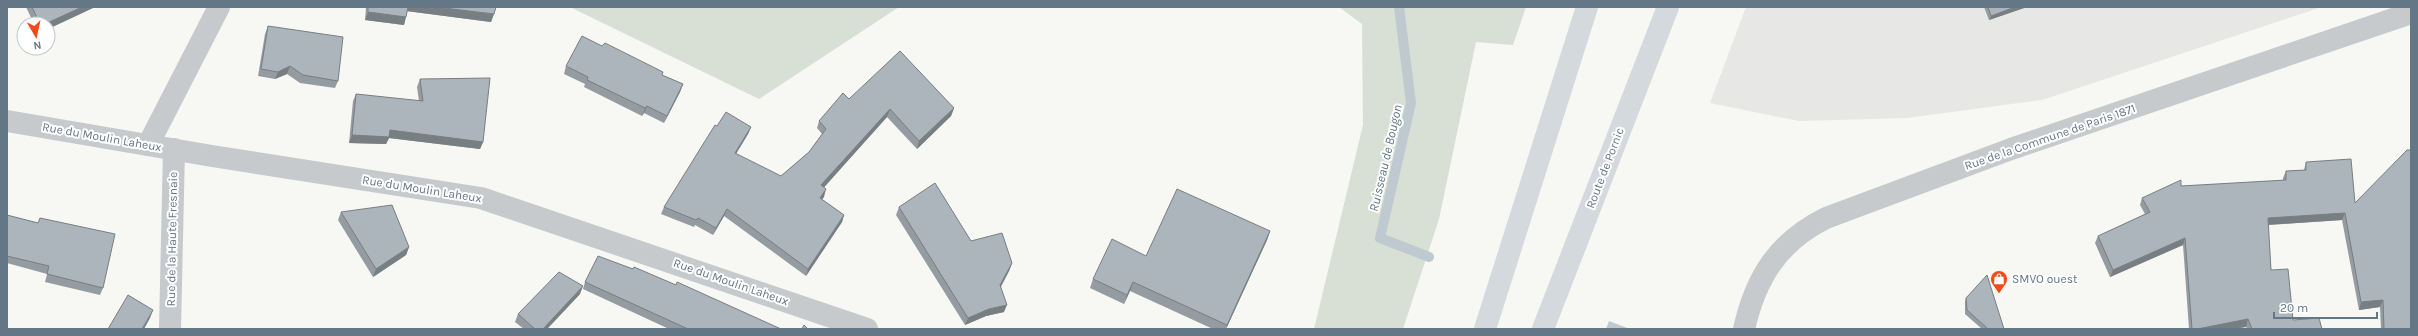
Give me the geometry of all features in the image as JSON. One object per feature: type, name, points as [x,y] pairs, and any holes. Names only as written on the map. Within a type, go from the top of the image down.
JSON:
[{"type":"highway","points":[[1485,329],[1587,7]]},
{"type":"highway","name":"Route de Pornic","points":[[1543,329],[1668,7]]},
{"type":"street","points":[[148,145],[220,7]]},
{"type":"street","name":"Rue de la Commune de Paris 1871","points":[[1744,329],[1758,285],[1783,247],[1806,228],[1826,218],[2011,149],[2411,13]]},
{"type":"street","name":"Rue du Moulin Laheux","points":[[7,121],[481,198],[868,329]]},
{"type":"street","name":"Rue de la Haute Fresnaie","points":[[170,329],[174,149]]},
{"type":"shaded area","points":[[570,7],[899,7],[759,99]]},
{"type":"shaded area","points":[[1339,7],[1526,7],[1513,45],[1476,42],[1439,219],[1403,329],[1314,329],[1363,125],[1362,24]]},
{"type":"shaded area","points":[[1746,7],[2322,7],[2042,100],[1907,118],[1799,121],[1710,103]]},
{"type":"shaded area","points":[[1609,321],[1630,329],[1606,329]]},
{"type":"building","points":[[32,7],[82,7],[56,19],[56,16],[36,16]]},
{"type":"building","points":[[368,7],[408,7],[406,17],[368,12]]},
{"type":"building","points":[[436,7],[496,7],[494,14]]},
{"type":"building","points":[[1988,7],[2015,7],[1991,16]]},
{"type":"building","points":[[268,26],[343,37],[338,81],[303,75],[290,66],[278,72],[261,69]]},
{"type":"building","points":[[582,36],[602,46],[605,43],[663,72],[662,75],[683,84],[667,116],[647,106],[645,108],[587,80],[588,77],[566,66]]},
{"type":"building","points":[[900,51],[954,108],[919,141],[890,109],[821,185],[826,189],[820,198],[844,215],[808,269],[727,209],[716,228],[698,218],[696,220],[664,207],[715,125],[717,126],[726,112],[751,127],[735,153],[781,176],[809,152],[826,129],[819,121],[843,93],[849,99]]},
{"type":"building","points":[[490,78],[483,142],[390,130],[389,137],[352,135],[356,94],[423,101],[420,79]]},
{"type":"building","points":[[2407,150],[2411,150],[2411,329],[2384,329],[2383,300],[2361,302],[2345,213],[2268,218],[2271,270],[2288,269],[2293,320],[2319,318],[2322,329],[2252,329],[2248,319],[2192,329],[2185,238],[2113,270],[2098,236],[2150,212],[2142,198],[2181,180],[2181,186],[2286,180],[2286,171],[2306,170],[2306,162],[2351,159],[2355,203]]},
{"type":"building","points":[[935,183],[971,241],[1002,233],[1012,263],[1000,285],[1007,305],[989,309],[968,318],[899,207]]},
{"type":"building","points":[[1177,189],[1270,231],[1227,325],[1133,282],[1127,295],[1093,279],[1112,239],[1146,256]]},
{"type":"building","points":[[392,205],[409,247],[376,269],[341,212]]},
{"type":"building","points":[[7,215],[38,223],[40,218],[115,234],[103,288],[47,274],[49,266],[7,256]]},
{"type":"building","points":[[598,256],[633,269],[634,267],[676,285],[677,282],[781,329],[688,329],[585,282]]},
{"type":"building","points":[[559,272],[583,286],[543,329],[535,329],[518,314]]},
{"type":"building","points":[[1987,275],[2004,329],[1988,329],[1967,310],[1966,298]]},
{"type":"building","points":[[128,295],[153,310],[142,329],[108,329]]},
{"type":"building","points":[[804,325],[808,329],[802,329]]},
{"type":"waterway","name":"Ruisseau de Bougon","points":[[1399,7],[1411,103],[1380,238],[1429,257]]},
{"type":"place","name":"SMVO ouest","points":[[1999,294]]}]
